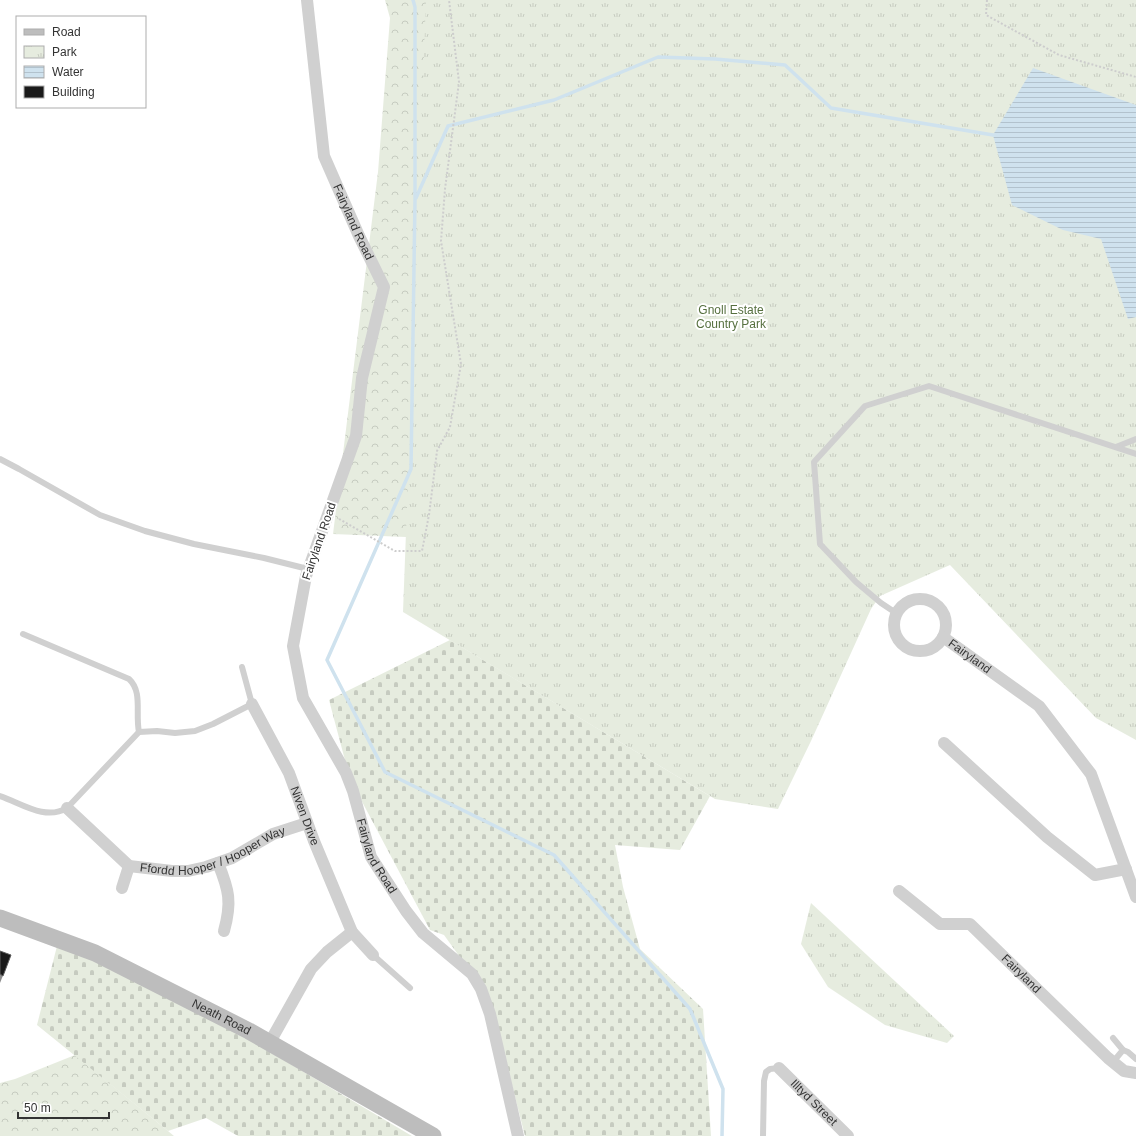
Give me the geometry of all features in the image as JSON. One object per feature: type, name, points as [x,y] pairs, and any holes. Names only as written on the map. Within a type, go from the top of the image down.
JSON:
[{"type":"main road","name":"Neath Road","points":[[0,918],[95,953],[270,1042],[433,1136]]},
{"type":"street","name":"Fairyland Road","points":[[307,0],[324,156],[359,236],[384,287],[362,378],[356,436],[308,569],[293,646],[303,698],[346,773],[353,791],[371,857],[406,911],[423,933],[472,974],[481,988],[490,1014],[518,1136]]},
{"type":"street","points":[[924,599],[933,602],[940,608],[944,615],[946,624],[943,637],[930,649],[921,651],[912,650],[902,644],[897,637],[894,628],[896,612],[902,605],[910,600],[924,599]]},
{"type":"street","name":"Fairyland","points":[[943,637],[1039,706],[1091,774],[1136,897]]},
{"type":"street","name":"Niven Drive","points":[[252,704],[289,773],[307,823],[352,932],[373,955]]},
{"type":"street","points":[[944,743],[1048,837],[1095,875],[1126,869]]},
{"type":"street","name":"Ffordd Hooper / Hooper Way","points":[[67,808],[129,866],[172,871],[188,871],[218,863],[232,858],[273,834],[307,823]]},
{"type":"street","points":[[218,863],[226,883],[229,898],[228,915],[224,931]]},
{"type":"street","points":[[122,888],[129,866]]},
{"type":"street","name":"Fairyland","points":[[899,891],[940,924],[970,924],[1113,1062],[1124,1071],[1136,1073]]},
{"type":"street","points":[[270,1042],[311,969],[327,952],[352,932]]},
{"type":"street","name":"Illtyd Street","points":[[779,1068],[844,1135]]},
{"type":"lane","points":[[896,612],[881,603],[856,582],[820,544],[814,462],[865,406],[929,386],[1136,454]]},
{"type":"lane","points":[[1116,447],[1136,439]]},
{"type":"lane","points":[[0,459],[100,515],[145,531],[194,544],[264,558],[308,569]]},
{"type":"lane","points":[[23,634],[129,679],[135,685],[137,693],[137,722],[139,732]]},
{"type":"lane","points":[[0,796],[36,811],[61,812],[67,808],[139,732],[194,732],[252,704],[242,667]]},
{"type":"lane","points":[[373,955],[410,988]]},
{"type":"lane","points":[[1113,1038],[1123,1050],[1136,1058]]},
{"type":"lane","points":[[1113,1062],[1123,1050]]},
{"type":"lane","points":[[763,1136],[764,1081],[766,1072],[770,1069],[779,1068]]},
{"type":"path","points":[[328,512],[394,551],[422,551],[429,515],[437,451],[450,427],[461,364],[441,241],[445,189],[459,82],[449,0]]},
{"type":"path","points":[[987,0],[986,15],[1059,55],[1136,76]]},
{"type":"green space","points":[[385,0],[1136,0],[450,405],[406,537],[333,534],[378,172],[390,18]]},
{"type":"green space","name":"Gnoll Estate Country Park","points":[[426,0],[1136,0],[1136,740],[1096,718],[950,565],[880,596],[871,609],[811,741],[778,809],[715,799],[403,612]]},
{"type":"green space","points":[[450,640],[710,796],[680,850],[615,845],[623,887],[640,949],[703,1009],[711,1136],[525,1136],[490,999],[444,935],[430,930],[350,779],[329,700]]},
{"type":"green space","points":[[811,903],[954,1036],[947,1043],[885,1025],[828,987],[801,944]]},
{"type":"green space","points":[[57,946],[93,960],[228,1027],[412,1136],[238,1136],[206,1118],[168,1131],[37,1025]]},
{"type":"green space","points":[[75,1055],[174,1136],[0,1136],[0,1083],[15,1079]]},
{"type":"water","points":[[1033,68],[1136,105],[1136,317],[1128,319],[1101,239],[1063,230],[1012,205],[993,135]]},
{"type":"building","points":[[0,951],[11,955],[3,976],[0,974]]},
{"type":"waterway","points":[[413,0],[415,7],[415,200],[411,469],[327,660],[385,772],[554,855],[690,1009],[723,1089],[722,1136]]},
{"type":"waterway","points":[[416,198],[448,126],[554,100],[658,57],[715,59],[785,65],[831,108],[993,135]]}]
